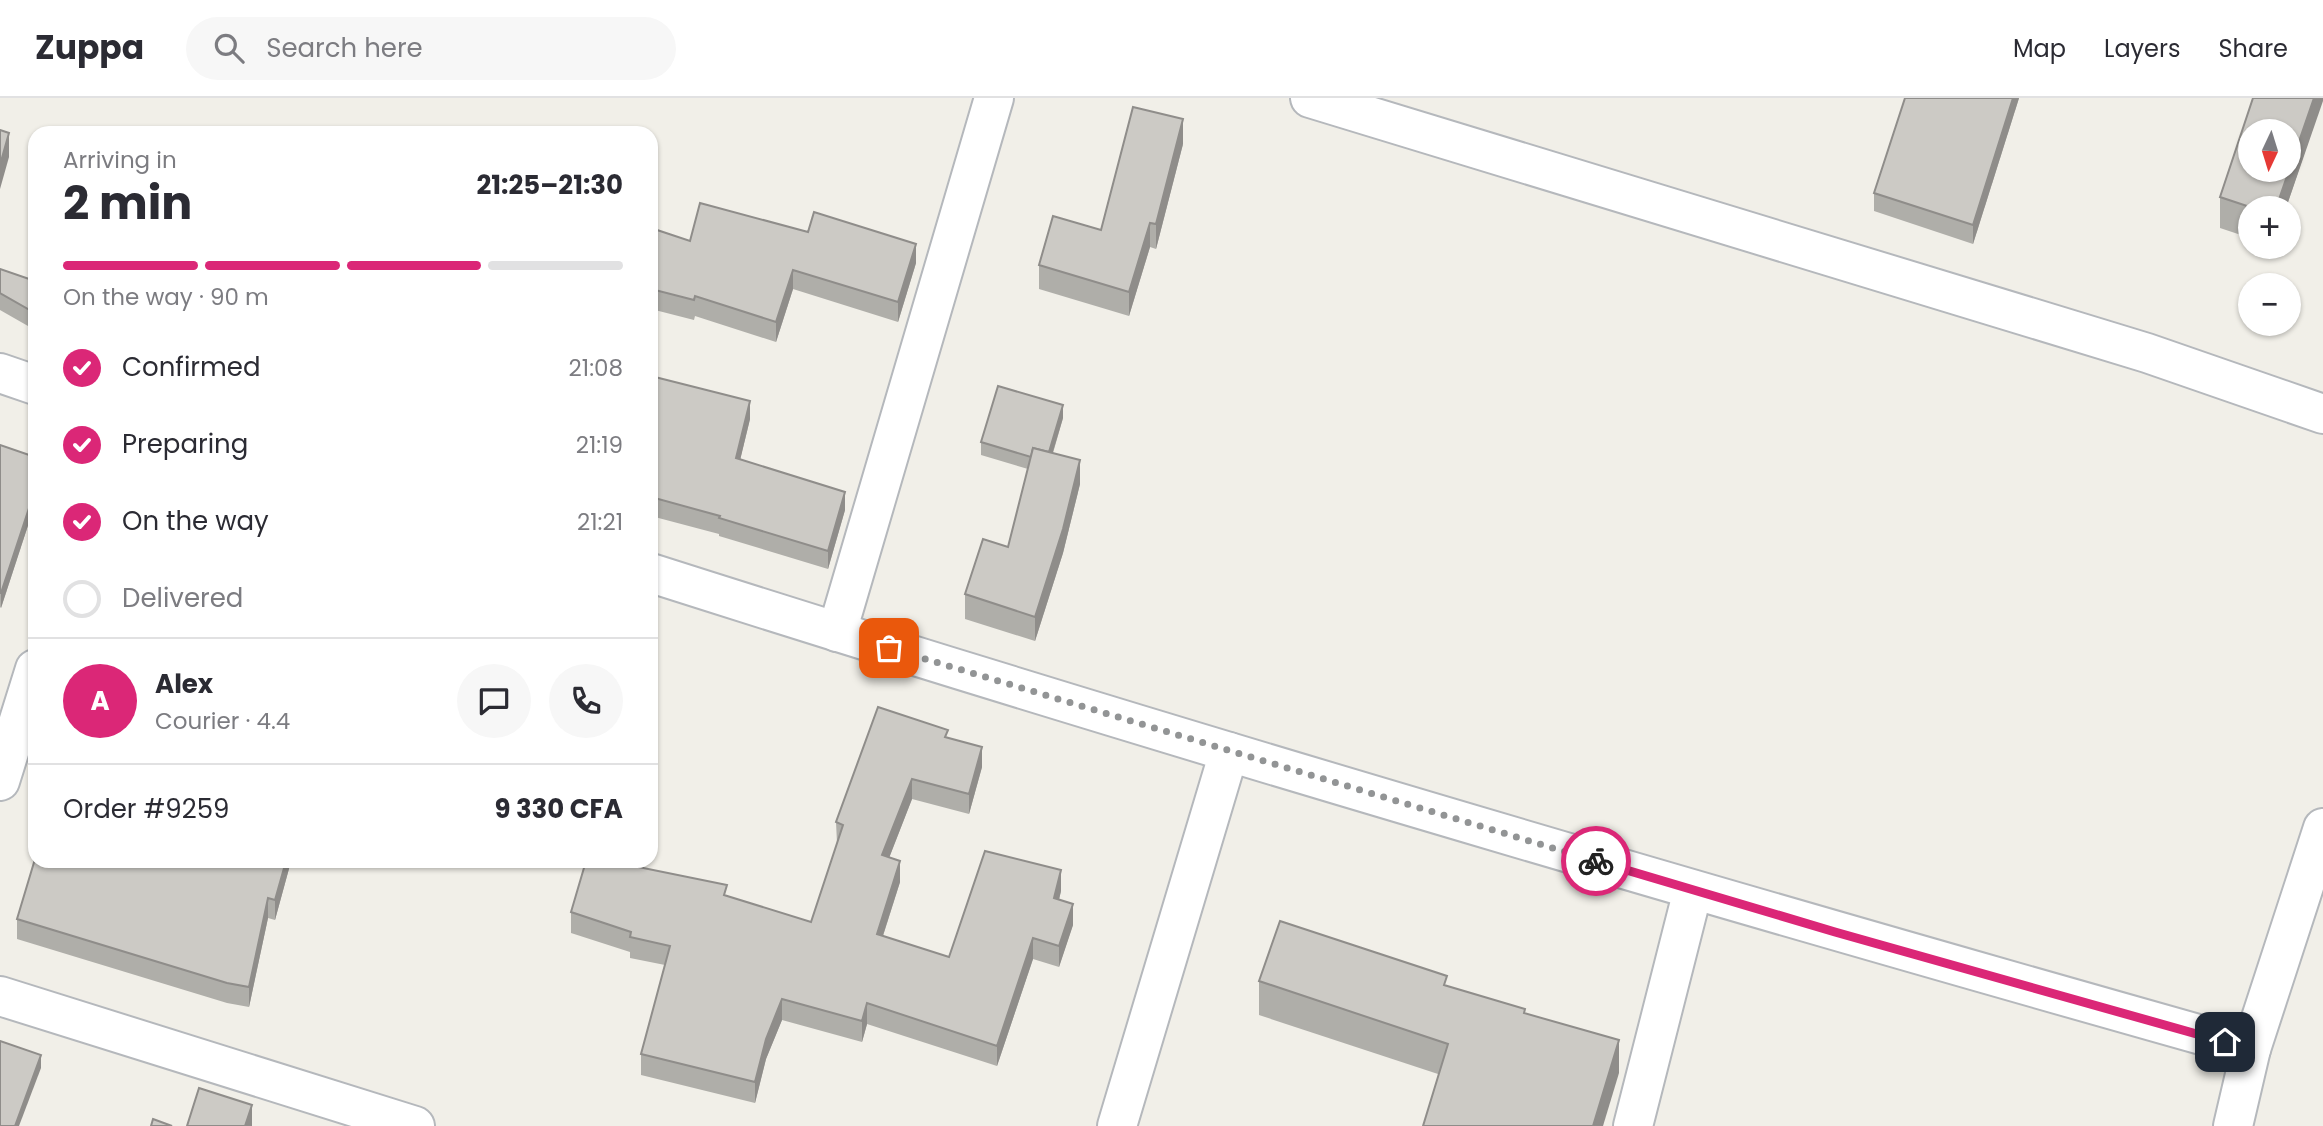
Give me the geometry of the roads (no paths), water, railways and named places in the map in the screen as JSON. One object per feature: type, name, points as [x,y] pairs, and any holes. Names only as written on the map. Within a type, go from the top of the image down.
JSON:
[{"type":"street","points":[[837,632],[994,98]]},
{"type":"street","points":[[1310,98],[2134,349],[2323,414]]},
{"type":"street","points":[[0,373],[28,383]]},
{"type":"street","points":[[658,575],[1230,752],[1693,890],[2251,1049]]},
{"type":"street","points":[[0,781],[28,691]]},
{"type":"street","points":[[1117,1126],[1230,752]]},
{"type":"street","points":[[2233,1126],[2251,1049],[2323,828]]},
{"type":"street","points":[[1633,1126],[1693,890]]},
{"type":"street","points":[[0,996],[415,1126]]}]
